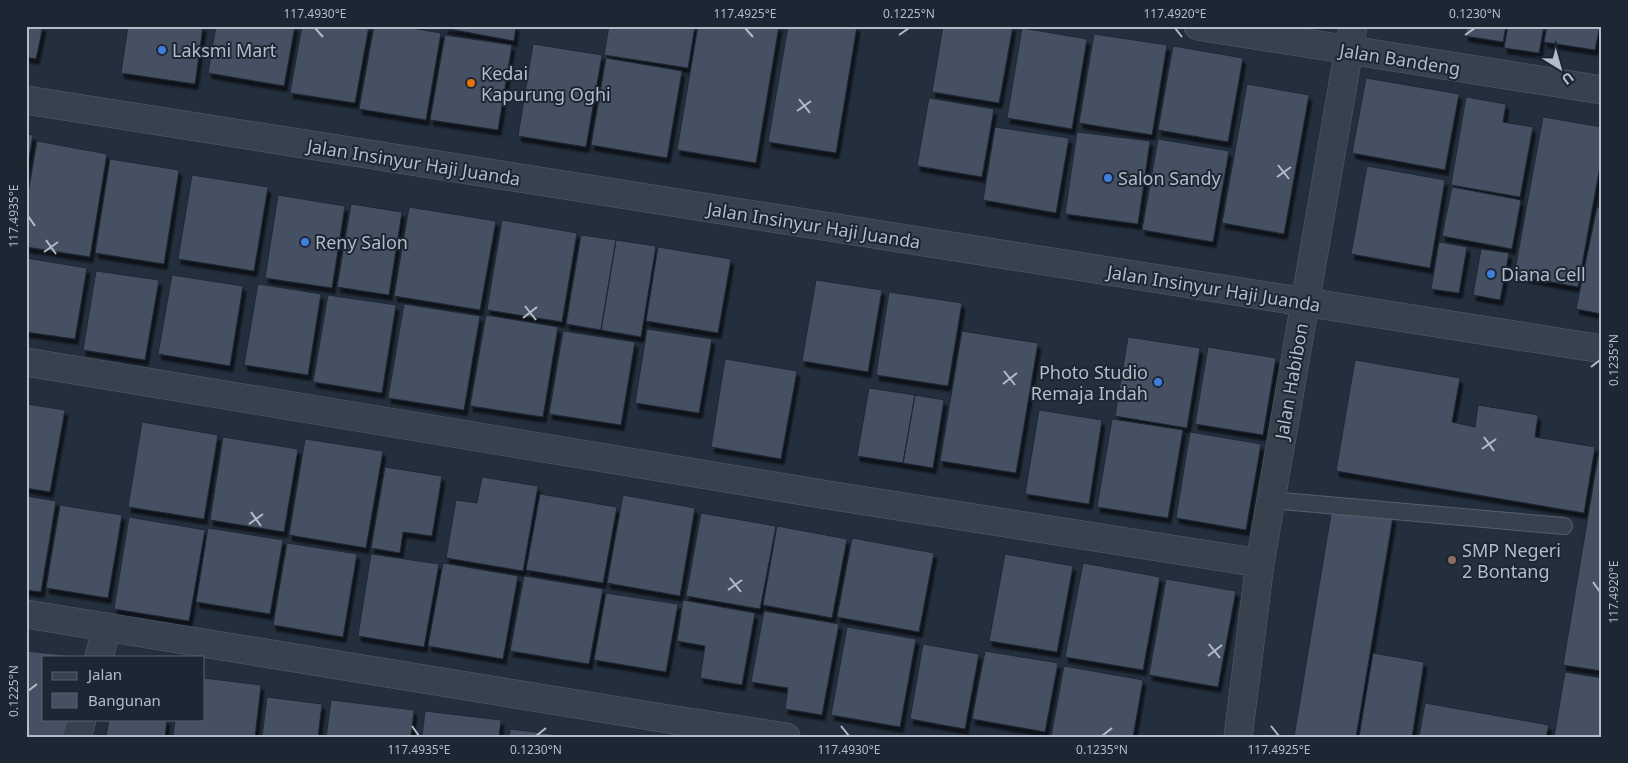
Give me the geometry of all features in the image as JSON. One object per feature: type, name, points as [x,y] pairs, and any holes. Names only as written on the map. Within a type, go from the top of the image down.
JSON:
[{"type":"street","name":"Jalan Bandeng","points":[[1198,26],[1350,39],[1602,90]]},
{"type":"street","name":"Jalan Habibon","points":[[1238,737],[1260,563],[1350,39]]},
{"type":"street","name":"Jalan Insinyur Haji Juanda","points":[[26,100],[1602,349]]},
{"type":"street","points":[[26,362],[824,494],[1260,563]]},
{"type":"street","points":[[26,614],[786,737]]},
{"type":"street","points":[[99,656],[107,627]]},
{"type":"street","points":[[77,737],[82,720]]},
{"type":"lane","points":[[1271,500],[1564,526]]},
{"type":"building","points":[[26,26],[43,26],[36,59],[26,57]]},
{"type":"building","name":"Laksmi Mart","points":[[128,26],[203,26],[195,84],[121,73]]},
{"type":"building","points":[[216,26],[295,26],[284,86],[208,73]]},
{"type":"building","points":[[302,26],[369,26],[355,103],[290,93]]},
{"type":"building","points":[[374,26],[399,26],[441,33],[426,120],[359,109]]},
{"type":"building","points":[[445,26],[516,26],[514,41],[444,28]]},
{"type":"building","points":[[609,26],[695,26],[688,68],[604,55]]},
{"type":"building","points":[[698,26],[779,26],[756,163],[677,150]]},
{"type":"building","points":[[788,26],[857,26],[836,153],[768,142]]},
{"type":"building","points":[[943,26],[1013,26],[999,103],[932,92]]},
{"type":"building","points":[[1467,26],[1506,26],[1503,42],[1465,36]]},
{"type":"building","points":[[1508,26],[1544,26],[1539,53],[1504,48]]},
{"type":"building","points":[[1547,26],[1602,26],[1602,30],[1599,30],[1595,50],[1544,42]]},
{"type":"building","points":[[1022,28],[1087,39],[1072,129],[1007,118]]},
{"type":"building","points":[[1094,34],[1167,45],[1152,135],[1079,123]]},
{"type":"building","name":"Kedai Kapurung Oghi","points":[[445,35],[512,45],[498,130],[430,120]]},
{"type":"building","points":[[533,44],[602,55],[586,147],[518,136]]},
{"type":"building","points":[[1173,46],[1243,58],[1228,142],[1158,130]]},
{"type":"building","points":[[606,58],[682,71],[667,158],[591,145]]},
{"type":"building","points":[[1366,78],[1459,94],[1445,170],[1352,153]]},
{"type":"building","points":[[1247,84],[1309,95],[1284,234],[1222,223]]},
{"type":"building","points":[[1466,97],[1506,104],[1503,122],[1533,127],[1520,197],[1451,185]]},
{"type":"building","points":[[929,98],[994,109],[982,177],[917,166]]},
{"type":"building","points":[[1543,117],[1602,127],[1602,155],[1578,287],[1514,275]]},
{"type":"building","points":[[995,127],[1069,138],[1056,213],[983,200]]},
{"type":"building","name":"Salon Sandy","points":[[1077,132],[1150,141],[1138,224],[1065,214]]},
{"type":"building","points":[[26,134],[33,135],[26,175]]},
{"type":"building","points":[[1158,139],[1229,151],[1213,242],[1142,230]]},
{"type":"building","points":[[37,141],[107,154],[90,257],[26,247],[26,205]]},
{"type":"building","points":[[110,159],[179,170],[164,264],[95,253]]},
{"type":"building","points":[[1367,166],[1445,180],[1430,268],[1351,254]]},
{"type":"building","points":[[192,175],[268,187],[254,271],[178,259]]},
{"type":"building","points":[[1452,187],[1521,200],[1512,249],[1442,236]]},
{"type":"building","name":"Reny Salon","points":[[278,195],[345,206],[332,288],[265,278]]},
{"type":"building","points":[[351,204],[402,212],[389,295],[337,287]]},
{"type":"building","points":[[409,207],[496,221],[480,310],[394,296]]},
{"type":"building","points":[[1597,207],[1602,208],[1602,314],[1576,309]]},
{"type":"building","points":[[502,220],[577,233],[562,322],[487,310]]},
{"type":"building","points":[[581,235],[616,240],[601,330],[566,324]]},
{"type":"building","points":[[616,240],[656,246],[641,337],[601,330]]},
{"type":"building","points":[[1439,242],[1467,247],[1459,293],[1431,289]]},
{"type":"building","points":[[658,247],[731,259],[718,333],[646,321]]},
{"type":"building","name":"Diana Cell","points":[[1481,249],[1509,253],[1500,300],[1473,295]]},
{"type":"building","points":[[26,258],[87,268],[75,339],[26,332]]},
{"type":"building","points":[[96,271],[159,280],[145,360],[83,350]]},
{"type":"building","points":[[172,275],[243,286],[230,366],[158,354]]},
{"type":"building","points":[[816,280],[882,290],[868,372],[802,361]]},
{"type":"building","points":[[258,284],[321,294],[308,375],[244,365]]},
{"type":"building","points":[[889,292],[962,303],[948,386],[876,375]]},
{"type":"building","points":[[328,295],[396,305],[382,393],[313,382]]},
{"type":"building","points":[[404,304],[480,316],[464,410],[388,398]]},
{"type":"building","points":[[486,315],[558,327],[543,417],[470,406]]},
{"type":"building","points":[[647,329],[712,339],[699,413],[635,403]]},
{"type":"building","points":[[563,331],[635,342],[621,425],[549,414]]},
{"type":"building","points":[[962,331],[1038,343],[1016,473],[940,461]]},
{"type":"building","name":"Photo Studio Remaja Indah","points":[[1128,337],[1200,348],[1187,428],[1115,416]]},
{"type":"building","points":[[1208,347],[1276,358],[1263,435],[1195,424]]},
{"type":"building","points":[[725,359],[797,371],[781,459],[711,447]]},
{"type":"building","points":[[1355,360],[1460,378],[1452,422],[1475,427],[1478,405],[1538,415],[1535,437],[1595,447],[1584,513],[1336,471]]},
{"type":"building","points":[[869,388],[915,395],[903,463],[857,456]]},
{"type":"building","points":[[915,395],[944,400],[933,468],[903,463]]},
{"type":"building","points":[[26,404],[65,410],[50,492],[26,488]]},
{"type":"building","points":[[1039,410],[1102,420],[1089,504],[1025,494]]},
{"type":"building","points":[[1112,419],[1183,430],[1168,518],[1097,507]]},
{"type":"building","points":[[142,422],[218,435],[204,519],[128,507]]},
{"type":"building","points":[[1190,432],[1261,444],[1246,530],[1176,518]]},
{"type":"building","points":[[1602,433],[1602,671],[1563,665]]},
{"type":"building","points":[[223,437],[298,449],[284,532],[210,520]]},
{"type":"building","points":[[305,439],[383,451],[366,548],[289,535]]},
{"type":"building","points":[[385,467],[442,476],[432,536],[403,532],[400,553],[371,548]]},
{"type":"building","points":[[482,477],[538,486],[523,571],[446,558],[456,500],[477,503]]},
{"type":"building","points":[[540,494],[617,507],[603,583],[526,570]]},
{"type":"building","points":[[623,495],[695,508],[680,596],[607,583]]},
{"type":"building","points":[[26,496],[56,501],[41,592],[26,590]]},
{"type":"building","points":[[60,505],[122,515],[108,598],[46,588]]},
{"type":"building","points":[[1332,508],[1393,517],[1356,737],[1294,737]]},
{"type":"building","points":[[701,513],[776,526],[760,609],[686,596]]},
{"type":"building","points":[[129,517],[205,530],[189,621],[114,609]]},
{"type":"building","points":[[777,526],[847,539],[832,618],[763,605]]},
{"type":"building","points":[[208,528],[283,540],[270,614],[196,602]]},
{"type":"building","points":[[852,538],[934,553],[919,632],[837,617]]},
{"type":"building","points":[[287,543],[357,554],[343,637],[273,625]]},
{"type":"building","points":[[371,554],[439,564],[424,647],[358,636]]},
{"type":"building","points":[[1005,554],[1073,566],[1057,652],[989,641]]},
{"type":"building","points":[[443,563],[518,576],[503,659],[428,646]]},
{"type":"building","points":[[1083,563],[1160,577],[1143,670],[1065,657]]},
{"type":"building","points":[[524,576],[603,589],[589,664],[510,651]]},
{"type":"building","points":[[1166,579],[1236,591],[1218,687],[1149,675]]},
{"type":"building","points":[[606,593],[678,604],[666,672],[594,660]]},
{"type":"building","points":[[683,600],[755,613],[742,685],[700,678],[705,646],[677,641]]},
{"type":"building","points":[[764,611],[839,624],[822,715],[785,709],[788,688],[751,682]]},
{"type":"building","points":[[847,627],[916,639],[900,727],[831,715]]},
{"type":"building","points":[[923,644],[979,654],[965,729],[910,719]]},
{"type":"building","points":[[26,651],[75,656],[42,656],[42,720],[68,720],[66,737],[26,737]]},
{"type":"building","points":[[985,651],[1058,663],[1045,732],[972,719]]},
{"type":"building","points":[[1373,653],[1424,662],[1412,737],[1359,737]]},
{"type":"building","points":[[1064,666],[1143,680],[1133,737],[1051,737]]},
{"type":"building","points":[[1565,672],[1602,678],[1602,737],[1554,737]]},
{"type":"building","points":[[205,678],[261,685],[255,737],[173,737],[175,720],[205,720]]},
{"type":"building","points":[[267,697],[322,704],[318,737],[262,737]]},
{"type":"building","points":[[331,700],[414,710],[411,737],[326,737]]},
{"type":"building","points":[[1425,703],[1549,725],[1546,737],[1419,737]]},
{"type":"building","points":[[425,711],[501,720],[499,737],[422,737]]},
{"type":"building","points":[[109,720],[167,720],[165,737],[106,737]]},
{"type":"building","points":[[510,729],[575,737],[509,737]]},
{"type":"place","name":"Laksmi Mart","points":[[162,50]]},
{"type":"place","name":"Kedai Kapurung Oghi","points":[[471,83]]},
{"type":"place","name":"Salon Sandy","points":[[1108,178]]},
{"type":"place","name":"Reny Salon","points":[[305,242]]},
{"type":"place","name":"Diana Cell","points":[[1491,274]]},
{"type":"place","name":"Photo Studio Remaja Indah","points":[[1158,382]]},
{"type":"place","name":"SMP Negeri 2 Bontang","points":[[1452,560]]}]
